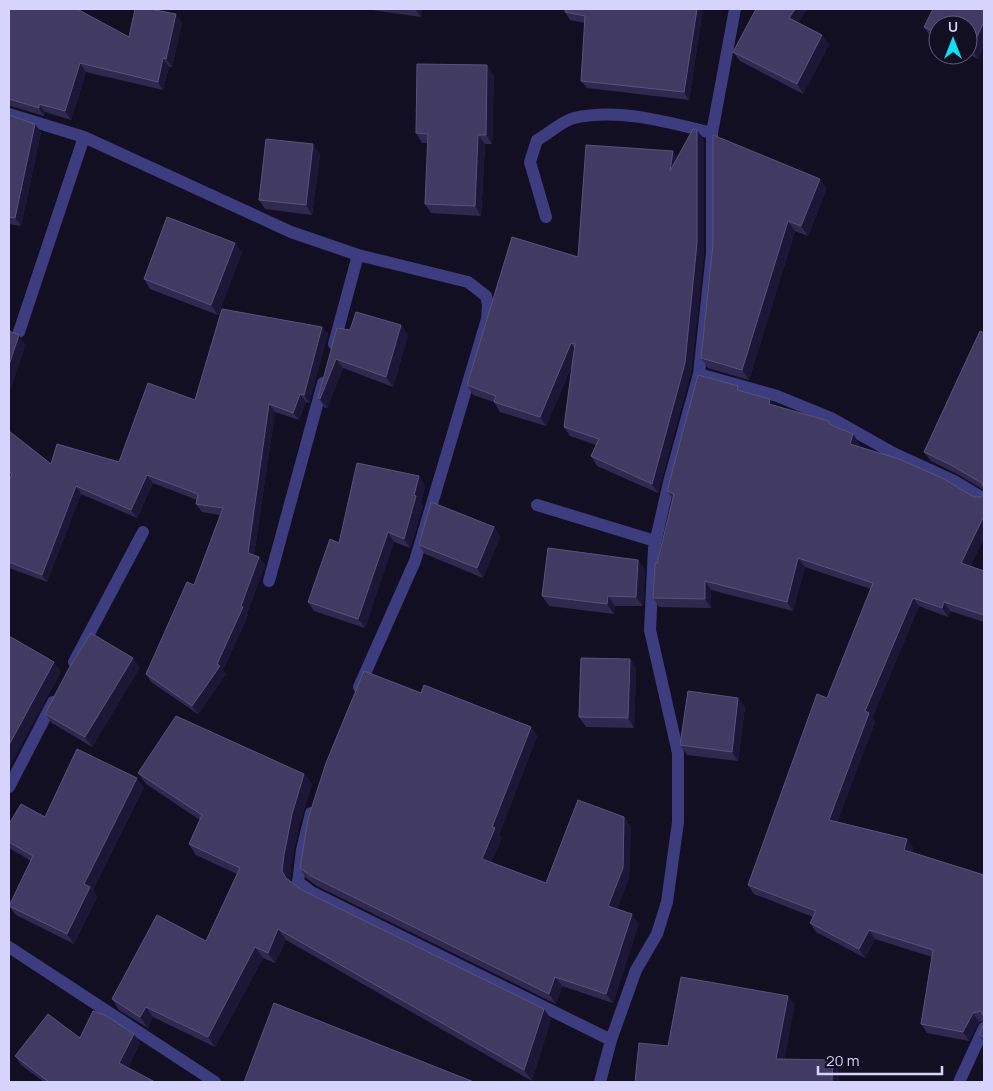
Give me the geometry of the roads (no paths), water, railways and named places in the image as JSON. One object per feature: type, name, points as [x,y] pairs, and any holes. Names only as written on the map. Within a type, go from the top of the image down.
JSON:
[{"type":"street","points":[[600,1082],[611,1040],[636,970],[657,934],[666,902],[678,822],[678,753],[650,630],[655,541],[699,374],[712,253],[712,133],[734,9]]},
{"type":"street","points":[[9,114],[84,137],[291,232],[358,255],[468,282],[486,296],[488,305],[487,319],[415,561],[352,702]]},
{"type":"street","points":[[546,217],[530,162],[537,140],[572,118],[614,115],[652,118],[712,133]]},
{"type":"street","points":[[18,332],[84,137]]},
{"type":"street","points":[[269,581],[358,255]]},
{"type":"street","points":[[699,374],[776,396],[830,418],[893,453],[954,481],[984,499]]},
{"type":"street","points":[[537,504],[655,541]]},
{"type":"street","points":[[69,672],[143,532]]},
{"type":"street","points":[[9,787],[60,690]]},
{"type":"street","points":[[316,799],[302,850],[298,882],[322,898],[611,1040]]},
{"type":"street","points":[[9,947],[215,1082]]},
{"type":"street","points":[[959,1082],[984,1028]]}]
